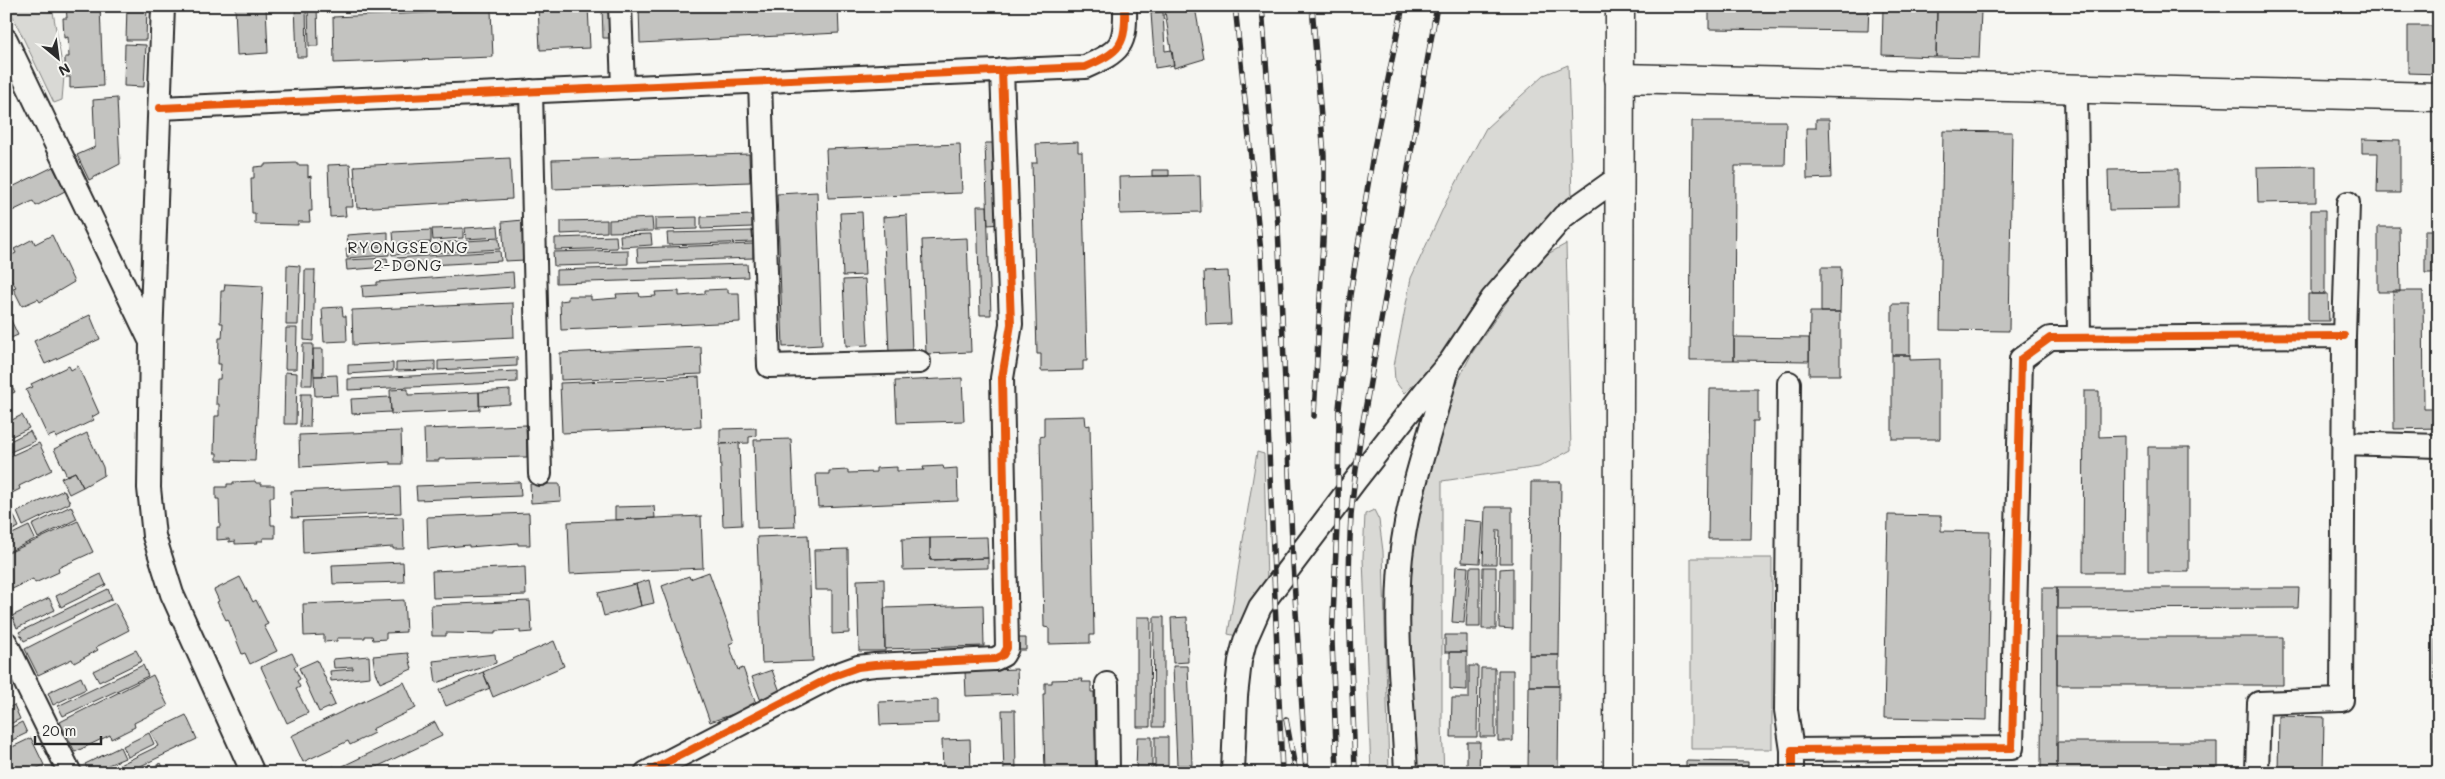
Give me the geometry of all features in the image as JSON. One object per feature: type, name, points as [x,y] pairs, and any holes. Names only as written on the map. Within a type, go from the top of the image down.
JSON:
[{"type":"street","points":[[163,6],[151,341],[149,488],[154,536],[172,594],[251,772]]},
{"type":"street","points":[[620,6],[623,87]]},
{"type":"street","points":[[160,108],[1085,67],[1116,51],[1123,39],[1125,6]]},
{"type":"street","points":[[1618,773],[1620,6]]},
{"type":"street","points":[[6,40],[15,81],[151,341]]},
{"type":"street","points":[[646,773],[834,676],[858,667],[995,659],[1003,655],[1007,648],[1002,378],[1011,324],[1002,70]]},
{"type":"street","points":[[1619,78],[2439,97]]},
{"type":"street","points":[[760,81],[769,366],[919,362]]},
{"type":"street","points":[[2076,89],[2079,336]]},
{"type":"street","points":[[531,91],[540,474]]},
{"type":"street","points":[[1233,773],[1236,696],[1240,661],[1245,641],[1260,607],[1426,389],[1450,362],[1492,299],[1564,216],[1619,177]]},
{"type":"street","points":[[2257,773],[2259,703],[2342,700],[2344,336],[2348,202]]},
{"type":"street","points":[[1792,750],[2012,748],[2021,358],[2050,338],[2079,336],[2344,336]]},
{"type":"street","points":[[1406,773],[1399,612],[1403,543],[1411,493],[1450,362]]},
{"type":"street","points":[[1789,383],[1786,710],[1792,750],[1792,773]]},
{"type":"street","points":[[2343,443],[2439,446]]},
{"type":"street","points":[[6,643],[70,773]]},
{"type":"street","points":[[1107,684],[1108,773]]},
{"type":"shaded area","points":[[8,6],[52,6],[64,76],[62,100],[54,103]]},
{"type":"shaded area","points":[[1568,65],[1572,196],[1431,369],[1404,393],[1395,381],[1394,366],[1411,278],[1447,200],[1486,128],[1544,75]]},
{"type":"shaded area","points":[[1566,244],[1571,450],[1539,467],[1442,481],[1442,726],[1444,773],[1415,773],[1408,614],[1410,543],[1449,398],[1472,353],[1513,293],[1544,256]]},
{"type":"shaded area","points":[[1257,452],[1264,454],[1267,586],[1237,636],[1228,634]]},
{"type":"shaded area","points":[[1374,510],[1379,520],[1383,551],[1389,773],[1371,773],[1363,558],[1365,514]]},
{"type":"shaded area","points":[[1691,558],[1772,558],[1772,749],[1691,749]]},
{"type":"building","points":[[66,6],[100,6],[103,86],[70,88],[70,77],[65,77],[65,57],[69,57],[68,37],[64,38],[63,18],[67,18]]},
{"type":"building","points":[[127,6],[147,6],[146,40],[126,40]]},
{"type":"building","points":[[235,6],[266,6],[268,53],[237,55]]},
{"type":"building","points":[[295,6],[306,6],[307,57],[297,57]]},
{"type":"building","points":[[308,6],[317,6],[318,46],[309,46]]},
{"type":"building","points":[[538,6],[588,6],[590,48],[540,50]]},
{"type":"building","points":[[602,6],[616,6],[617,38],[603,38]]},
{"type":"building","points":[[838,6],[839,33],[640,43],[639,7]]},
{"type":"building","points":[[930,6],[1019,6],[930,11]]},
{"type":"building","points":[[1709,6],[1869,6],[1868,31],[1709,29]]},
{"type":"building","points":[[1937,6],[1981,6],[1981,11],[1937,10]]},
{"type":"building","points":[[1195,7],[1204,59],[1174,68],[1165,12]]},
{"type":"building","points":[[1883,8],[1937,10],[1936,57],[1882,55]]},
{"type":"building","points":[[491,10],[493,57],[334,63],[333,17]]},
{"type":"building","points":[[1937,10],[1981,11],[1979,58],[1936,57]]},
{"type":"building","points":[[1163,12],[1165,51],[1172,50],[1174,65],[1155,68],[1151,13]]},
{"type":"building","points":[[2408,26],[2439,26],[2439,74],[2408,73]]},
{"type":"building","points":[[125,44],[146,45],[144,87],[124,86]]},
{"type":"building","points":[[117,98],[120,164],[89,180],[77,155],[95,147],[93,100]]},
{"type":"building","points":[[1816,119],[1829,119],[1831,178],[1807,179],[1806,128],[1816,128]]},
{"type":"building","points":[[1692,121],[1786,121],[1785,166],[1735,166],[1734,360],[1690,360]]},
{"type":"building","points":[[1943,131],[2012,132],[2009,331],[1940,330]]},
{"type":"building","points":[[2362,139],[2400,140],[2400,193],[2377,193],[2378,153],[2362,153]]},
{"type":"building","points":[[2437,141],[2439,141],[2439,188],[2437,188]]},
{"type":"building","points":[[1078,142],[1078,152],[1082,152],[1087,361],[1083,361],[1083,370],[1041,371],[1041,354],[1037,354],[1032,163],[1037,163],[1036,144]]},
{"type":"building","points":[[985,143],[998,143],[1001,224],[988,225]]},
{"type":"building","points":[[960,144],[962,193],[828,198],[826,149]]},
{"type":"building","points":[[749,154],[750,182],[553,189],[552,160]]},
{"type":"building","points":[[510,158],[512,199],[357,208],[354,166]]},
{"type":"building","points":[[297,163],[297,165],[308,165],[308,177],[311,176],[312,211],[309,211],[310,222],[298,222],[298,225],[255,224],[255,213],[252,213],[251,178],[254,178],[254,167],[265,166],[265,164]]},
{"type":"building","points":[[350,164],[353,207],[345,207],[346,216],[330,217],[328,165]]},
{"type":"building","points":[[2316,166],[2316,202],[2258,203],[2257,167]]},
{"type":"building","points":[[53,167],[65,191],[36,206],[33,201],[6,214],[6,190]]},
{"type":"building","points":[[2178,169],[2178,209],[2109,210],[2108,170]]},
{"type":"building","points":[[1152,170],[1169,170],[1169,176],[1152,176]]},
{"type":"building","points":[[1200,175],[1201,212],[1120,214],[1119,177]]},
{"type":"building","points":[[817,192],[822,345],[783,347],[777,194]]},
{"type":"building","points":[[977,206],[987,206],[991,315],[980,315]]},
{"type":"building","points":[[2311,210],[2325,210],[2325,294],[2311,294]]},
{"type":"building","points":[[862,212],[865,275],[843,276],[840,213]]},
{"type":"building","points":[[752,215],[752,227],[701,229],[701,217]]},
{"type":"building","points":[[907,215],[912,352],[889,353],[883,217]]},
{"type":"building","points":[[697,217],[697,229],[655,230],[655,218]]},
{"type":"building","points":[[652,218],[653,231],[609,232],[609,220]]},
{"type":"building","points":[[523,220],[525,260],[505,261],[502,222]]},
{"type":"building","points":[[607,220],[607,232],[561,234],[561,221]]},
{"type":"building","points":[[498,226],[499,237],[466,239],[465,228]]},
{"type":"building","points":[[2378,227],[2399,227],[2400,292],[2378,292]]},
{"type":"building","points":[[463,228],[463,238],[433,240],[432,229]]},
{"type":"building","points":[[431,230],[431,242],[394,244],[393,232]]},
{"type":"building","points":[[2425,230],[2439,230],[2439,273],[2425,273]]},
{"type":"building","points":[[752,231],[753,242],[668,245],[667,233]]},
{"type":"building","points":[[388,232],[388,244],[348,246],[347,235]]},
{"type":"building","points":[[651,234],[652,245],[621,247],[620,235]]},
{"type":"building","points":[[52,235],[74,282],[40,302],[38,299],[22,306],[13,288],[16,287],[6,273],[6,258],[16,253],[14,249],[33,239],[35,244]]},
{"type":"building","points":[[616,236],[617,248],[555,250],[555,238]]},
{"type":"building","points":[[967,238],[971,352],[926,354],[922,240]]},
{"type":"building","points":[[499,239],[500,249],[466,251],[466,241]]},
{"type":"building","points":[[464,241],[465,251],[435,253],[435,243]]},
{"type":"building","points":[[431,243],[432,253],[413,254],[412,244]]},
{"type":"building","points":[[753,244],[753,258],[638,262],[637,248]]},
{"type":"building","points":[[391,245],[409,245],[409,254],[392,255]]},
{"type":"building","points":[[389,246],[389,255],[347,258],[346,248]]},
{"type":"building","points":[[628,250],[628,264],[554,266],[553,252]]},
{"type":"building","points":[[500,251],[501,261],[395,267],[395,258]]},
{"type":"building","points":[[387,258],[388,267],[347,270],[346,260]]},
{"type":"building","points":[[747,264],[748,277],[556,283],[556,270]]},
{"type":"building","points":[[287,265],[300,266],[298,325],[286,325]]},
{"type":"building","points":[[1821,267],[1841,267],[1840,312],[1821,312]]},
{"type":"building","points":[[305,270],[315,270],[313,341],[304,340]]},
{"type":"building","points":[[1228,271],[1231,324],[1206,325],[1204,272]]},
{"type":"building","points":[[513,272],[514,287],[363,297],[362,286],[377,285],[377,282]]},
{"type":"building","points":[[865,279],[868,345],[846,346],[843,280]]},
{"type":"building","points":[[225,284],[263,286],[255,461],[217,460],[217,453],[214,453],[215,416],[219,416],[219,404],[216,404],[217,379],[220,379],[221,364],[218,364],[219,338],[222,338],[223,323],[220,323],[221,291],[224,291]]},
{"type":"building","points":[[728,289],[728,293],[739,293],[740,322],[561,330],[560,301],[568,300],[568,296],[591,296],[591,300],[617,298],[616,294],[639,293],[640,297],[656,296],[655,292],[679,291],[679,296],[705,294],[705,290]]},
{"type":"building","points":[[2393,291],[2423,291],[2424,409],[2439,409],[2439,428],[2394,429]]},
{"type":"building","points":[[2308,294],[2328,294],[2329,321],[2308,321]]},
{"type":"building","points":[[513,303],[514,337],[353,345],[352,310]]},
{"type":"building","points":[[1892,304],[1910,304],[1910,355],[1892,355]]},
{"type":"building","points":[[342,307],[343,316],[346,316],[347,341],[324,342],[322,308]]},
{"type":"building","points":[[6,310],[18,335],[6,340]]},
{"type":"building","points":[[1810,312],[1840,312],[1840,375],[1809,375]]},
{"type":"building","points":[[90,315],[100,339],[45,364],[34,341]]},
{"type":"building","points":[[286,328],[297,328],[296,369],[285,369]]},
{"type":"building","points":[[1734,337],[1809,338],[1809,361],[1734,360]]},
{"type":"building","points":[[303,344],[313,344],[312,385],[302,385]]},
{"type":"building","points":[[701,347],[702,374],[561,380],[560,353]]},
{"type":"building","points":[[313,349],[323,349],[323,376],[314,376]]},
{"type":"building","points":[[1892,355],[1910,355],[1910,360],[1940,359],[1940,439],[1892,439]]},
{"type":"building","points":[[517,357],[517,366],[438,370],[438,361]]},
{"type":"building","points":[[435,361],[435,370],[396,371],[396,363]]},
{"type":"building","points":[[393,363],[393,371],[348,374],[348,365]]},
{"type":"building","points":[[69,366],[71,370],[78,366],[99,413],[92,417],[94,420],[56,438],[55,434],[48,437],[26,390],[33,387],[31,384]]},
{"type":"building","points":[[517,371],[517,382],[348,390],[348,379]]},
{"type":"building","points":[[285,372],[297,373],[296,424],[284,424]]},
{"type":"building","points":[[6,375],[15,392],[6,396]]},
{"type":"building","points":[[337,375],[338,395],[315,396],[314,376]]},
{"type":"building","points":[[699,377],[701,427],[562,433],[560,383]]},
{"type":"building","points":[[962,378],[964,421],[897,423],[895,381]]},
{"type":"building","points":[[408,389],[408,395],[479,392],[480,410],[391,414],[390,390]]},
{"type":"building","points":[[1710,389],[1758,389],[1758,421],[1753,421],[1751,539],[1708,539]]},
{"type":"building","points":[[510,390],[510,404],[479,406],[479,392]]},
{"type":"building","points":[[2084,391],[2099,391],[2099,437],[2125,436],[2124,572],[2083,572]]},
{"type":"building","points":[[301,394],[311,394],[310,427],[300,427]]},
{"type":"building","points":[[390,397],[391,412],[352,414],[351,399]]},
{"type":"building","points":[[22,415],[29,428],[6,439],[6,423]]},
{"type":"building","points":[[1085,416],[1086,426],[1090,425],[1094,635],[1090,635],[1090,643],[1049,644],[1049,628],[1044,627],[1040,437],[1044,436],[1044,417]]},
{"type":"building","points":[[526,425],[527,457],[425,461],[424,429]]},
{"type":"building","points":[[756,428],[756,436],[749,437],[749,443],[720,444],[720,429]]},
{"type":"building","points":[[30,431],[35,441],[6,454],[6,443]]},
{"type":"building","points":[[401,431],[402,464],[390,464],[390,462],[300,467],[299,435]]},
{"type":"building","points":[[87,433],[103,467],[104,475],[83,487],[75,472],[67,476],[54,449]]},
{"type":"building","points":[[791,439],[795,527],[757,528],[754,440]]},
{"type":"building","points":[[39,443],[52,470],[19,486],[20,489],[6,496],[6,458]]},
{"type":"building","points":[[739,443],[742,525],[723,526],[720,444]]},
{"type":"building","points":[[2148,447],[2189,447],[2189,572],[2148,572]]},
{"type":"building","points":[[2435,463],[2439,463],[2439,611],[2433,611]]},
{"type":"building","points":[[943,466],[944,469],[957,468],[958,501],[818,507],[816,474],[829,474],[829,471],[848,470],[848,473],[876,472],[876,468],[897,467],[897,471],[924,470],[923,467]]},
{"type":"building","points":[[75,472],[83,487],[69,494],[61,478]]},
{"type":"building","points":[[255,481],[256,483],[261,483],[261,485],[274,485],[274,497],[270,497],[271,525],[275,525],[275,538],[263,538],[263,541],[257,541],[258,543],[235,544],[235,541],[229,542],[229,539],[217,540],[217,527],[220,527],[219,499],[216,499],[216,487],[227,487],[227,484],[233,484],[233,482]]},
{"type":"building","points":[[520,482],[521,496],[417,500],[416,486]]},
{"type":"building","points":[[1531,482],[1561,482],[1559,655],[1529,655]]},
{"type":"building","points":[[530,484],[560,484],[561,501],[531,503]]},
{"type":"building","points":[[400,487],[401,513],[292,518],[291,491]]},
{"type":"building","points":[[64,490],[70,503],[23,526],[17,512]]},
{"type":"building","points":[[71,506],[77,519],[38,538],[32,525]]},
{"type":"building","points":[[654,506],[655,518],[615,520],[615,507]]},
{"type":"building","points":[[1485,507],[1512,507],[1512,563],[1499,563],[1500,530],[1497,530],[1496,564],[1483,564]]},
{"type":"building","points":[[529,513],[530,545],[518,545],[518,543],[428,549],[427,517]]},
{"type":"building","points":[[13,514],[19,527],[6,533],[6,517]]},
{"type":"building","points":[[1888,515],[1941,516],[1941,531],[1990,532],[1987,720],[1884,718]]},
{"type":"building","points":[[701,516],[703,568],[570,574],[568,522]]},
{"type":"building","points":[[403,517],[404,549],[393,549],[393,547],[303,553],[302,521]]},
{"type":"building","points":[[1464,520],[1483,522],[1480,563],[1462,562]]},
{"type":"building","points":[[78,521],[93,552],[58,568],[59,572],[35,583],[33,579],[6,592],[6,554]]},
{"type":"building","points":[[29,526],[35,539],[6,553],[6,537]]},
{"type":"building","points":[[808,535],[813,661],[762,663],[757,537]]},
{"type":"building","points":[[987,537],[988,558],[930,560],[930,538]]},
{"type":"building","points":[[930,538],[930,560],[988,558],[988,568],[903,570],[902,539]]},
{"type":"building","points":[[848,549],[849,633],[832,634],[832,590],[815,590],[814,550]]},
{"type":"building","points":[[403,562],[404,582],[333,584],[332,565]]},
{"type":"building","points":[[1456,566],[1468,567],[1464,623],[1452,622]]},
{"type":"building","points":[[525,567],[526,595],[433,598],[432,571]]},
{"type":"building","points":[[1470,567],[1480,567],[1480,627],[1466,627]]},
{"type":"building","points":[[1483,567],[1496,567],[1496,629],[1482,629]]},
{"type":"building","points":[[1513,568],[1513,629],[1499,628],[1500,569]]},
{"type":"building","points":[[709,572],[734,642],[729,644],[738,670],[743,668],[757,706],[710,722],[662,586],[689,576],[690,579]]},
{"type":"building","points":[[101,574],[106,585],[61,607],[56,596]]},
{"type":"building","points":[[240,577],[253,602],[256,600],[268,624],[264,626],[277,651],[250,664],[245,653],[242,654],[228,619],[226,620],[217,602],[219,601],[214,590]]},
{"type":"building","points":[[884,579],[885,651],[859,651],[857,580]]},
{"type":"building","points":[[649,580],[654,603],[641,606],[636,584]]},
{"type":"building","points":[[636,584],[641,606],[604,616],[598,593]]},
{"type":"building","points":[[2042,588],[2057,588],[2057,773],[2041,773]]},
{"type":"building","points":[[2057,588],[2299,588],[2298,608],[2057,609]]},
{"type":"building","points":[[108,589],[112,599],[24,641],[19,632]]},
{"type":"building","points":[[49,598],[55,610],[17,628],[12,616]]},
{"type":"building","points":[[404,600],[406,632],[386,633],[386,639],[373,640],[372,636],[365,636],[365,638],[337,638],[337,641],[324,642],[324,635],[304,636],[303,604]]},
{"type":"building","points":[[530,601],[532,632],[520,633],[520,630],[495,631],[495,634],[446,633],[446,636],[432,636],[431,605]]},
{"type":"building","points":[[115,603],[129,630],[96,647],[98,650],[74,663],[72,659],[38,675],[25,649]]},
{"type":"building","points":[[983,605],[984,646],[885,649],[884,608]]},
{"type":"building","points":[[1137,617],[1151,617],[1150,727],[1137,727]]},
{"type":"building","points":[[1154,617],[1164,617],[1164,727],[1153,727]]},
{"type":"building","points":[[1187,617],[1188,662],[1173,663],[1171,618]]},
{"type":"building","points":[[1445,635],[1467,635],[1467,652],[1445,652]]},
{"type":"building","points":[[2057,637],[2283,637],[2283,685],[2057,685]]},
{"type":"building","points":[[1015,638],[1026,638],[1026,650],[1015,650]]},
{"type":"building","points":[[2435,639],[2439,639],[2439,773],[2433,773]]},
{"type":"building","points":[[554,641],[564,666],[493,697],[483,672]]},
{"type":"building","points":[[136,650],[142,661],[99,682],[93,671]]},
{"type":"building","points":[[1450,652],[1467,652],[1467,690],[1450,689]]},
{"type":"building","points":[[292,653],[298,665],[294,667],[300,679],[297,681],[300,687],[296,689],[308,713],[287,723],[261,667]]},
{"type":"building","points":[[408,653],[412,669],[380,683],[375,672],[373,656]]},
{"type":"building","points":[[495,654],[496,663],[436,683],[433,661]]},
{"type":"building","points":[[1529,655],[1559,655],[1559,686],[1529,686]]},
{"type":"building","points":[[369,656],[370,677],[331,681],[330,671],[353,669],[353,667],[334,668],[333,659]]},
{"type":"building","points":[[317,660],[332,693],[330,694],[335,705],[319,712],[299,668]]},
{"type":"building","points":[[143,665],[148,676],[63,716],[58,706]]},
{"type":"building","points":[[1173,666],[1188,666],[1192,765],[1177,765]]},
{"type":"building","points":[[1469,666],[1478,666],[1477,737],[1451,737],[1452,698],[1469,698]]},
{"type":"building","points":[[1481,668],[1495,668],[1495,737],[1480,737]]},
{"type":"building","points":[[1017,669],[1018,694],[966,696],[965,671]]},
{"type":"building","points":[[772,670],[782,697],[762,704],[752,677]]},
{"type":"building","points":[[1498,670],[1513,670],[1513,741],[1498,741]]},
{"type":"building","points":[[483,672],[490,688],[446,706],[439,690]]},
{"type":"building","points":[[153,675],[168,706],[134,723],[135,727],[111,739],[110,735],[75,752],[60,722]]},
{"type":"building","points":[[81,677],[86,689],[53,705],[48,693]]},
{"type":"building","points":[[1083,679],[1082,682],[1091,682],[1091,692],[1094,692],[1096,773],[1045,773],[1043,694],[1045,694],[1045,683],[1052,683],[1052,680]]},
{"type":"building","points":[[404,682],[416,708],[372,729],[374,733],[350,745],[348,741],[303,762],[291,736]]},
{"type":"building","points":[[1529,686],[1559,686],[1558,773],[1528,773]]},
{"type":"building","points":[[938,700],[938,723],[880,725],[879,702]]},
{"type":"building","points":[[14,705],[20,719],[6,726],[6,709]]},
{"type":"building","points":[[1002,710],[1015,710],[1016,773],[1004,773]]},
{"type":"building","points":[[186,715],[197,739],[126,773],[103,773],[158,746],[151,732]]},
{"type":"building","points":[[2279,716],[2324,717],[2323,773],[2278,773]]},
{"type":"building","points":[[22,722],[27,733],[6,743],[6,730]]},
{"type":"building","points":[[435,722],[442,736],[364,773],[346,773],[343,766]]},
{"type":"building","points":[[149,733],[154,744],[128,757],[123,746]]},
{"type":"building","points":[[1137,737],[1152,737],[1152,773],[1136,773]]},
{"type":"building","points":[[1155,737],[1168,737],[1168,773],[1155,773]]},
{"type":"building","points":[[31,738],[44,765],[27,773],[6,773],[6,750]]},
{"type":"building","points":[[970,739],[971,773],[943,773],[942,740]]},
{"type":"building","points":[[1467,742],[1480,742],[1479,773],[1467,773]]},
{"type":"building","points":[[2057,742],[2217,742],[2217,773],[2057,773]]},
{"type":"building","points":[[120,747],[125,758],[89,773],[85,764]]},
{"type":"building","points":[[1686,761],[1748,762],[1748,773],[1686,773]]},
{"type":"building","points":[[161,763],[166,773],[142,773]]},
{"type":"building","points":[[334,766],[337,773],[320,773]]},
{"type":"railway","points":[[1235,6],[1261,252],[1282,773]]},
{"type":"railway","points":[[1262,6],[1278,226],[1293,563],[1306,773]]},
{"type":"railway","points":[[1312,6],[1324,155],[1324,221],[1314,416]]},
{"type":"railway","points":[[1337,773],[1332,641],[1338,503],[1339,409],[1350,295],[1374,148],[1403,6]]},
{"type":"railway","points":[[1355,773],[1349,580],[1353,495],[1361,433],[1437,6]]},
{"type":"railway","points":[[1286,719],[1296,773]]},
{"type":"cycle path","points":[[160,108],[1085,67],[1107,56],[1119,46],[1124,30],[1125,6]]},
{"type":"cycle path","points":[[646,773],[833,676],[858,667],[995,659],[1003,655],[1007,648],[1002,378],[1011,324],[1002,70]]},
{"type":"cycle path","points":[[1792,773],[1792,750],[2012,748],[2021,359],[2050,338],[2344,336]]},
{"type":"district","name":"RYONGSEONG 2-DONG","points":[[408,255]]}]
